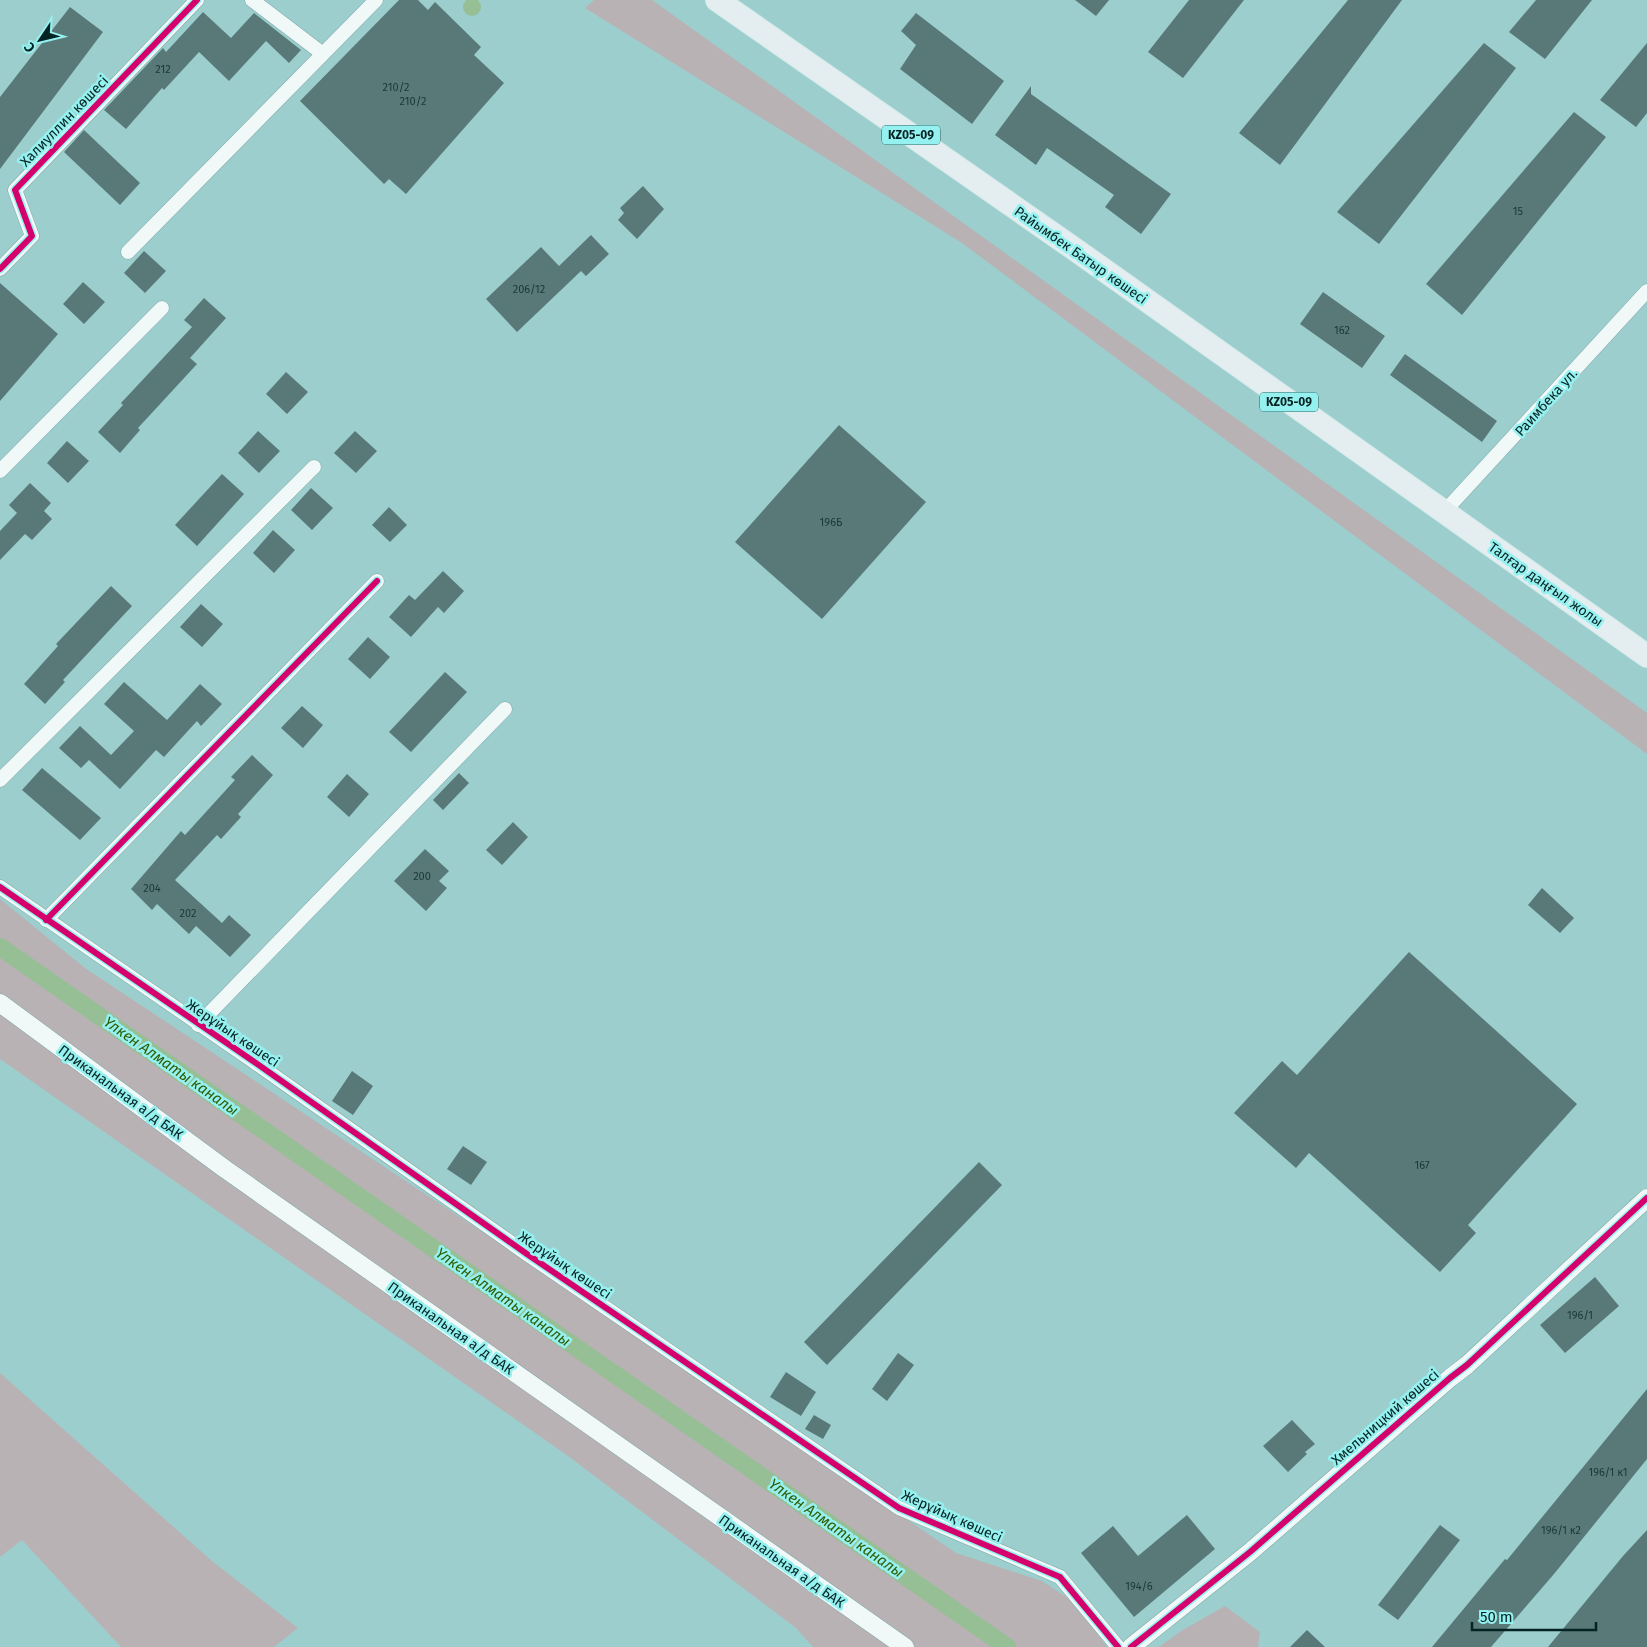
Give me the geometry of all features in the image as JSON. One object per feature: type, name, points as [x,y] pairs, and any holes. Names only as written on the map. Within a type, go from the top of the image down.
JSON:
[{"type":"main road","name":"Райымбек Батыр көшесі","points":[[717,0],[1065,243],[1444,512]]},
{"type":"main road","name":"Талғар даңғыл жолы","points":[[1444,512],[1647,656]]},
{"type":"street","name":"Халиуллин көшесі","points":[[0,269],[32,236],[15,190],[197,0]]},
{"type":"street","points":[[252,0],[323,54]]},
{"type":"street","points":[[128,252],[376,0]]},
{"type":"street","name":"Раимбека ул.","points":[[1444,512],[1647,292]]},
{"type":"street","points":[[0,471],[162,308]]},
{"type":"street","points":[[0,780],[314,466]]},
{"type":"street","points":[[46,920],[377,581]]},
{"type":"street","points":[[198,1025],[504,709]]},
{"type":"street","name":"Жерұйық көшесі","points":[[0,887],[198,1025],[253,1061],[534,1259],[899,1508],[1060,1577],[1118,1647]]},
{"type":"street","name":"Приканальная а/д БАК","points":[[0,1003],[225,1169],[905,1647]]},
{"type":"street","name":"Хмельницкий көшесі","points":[[1131,1647],[1250,1552],[1397,1423],[1467,1365],[1647,1198]]},
{"type":"shaded area","points":[[472,-2],[478,1],[481,7],[478,13],[472,16],[466,13],[463,7],[466,1]]},
{"type":"shaded area","points":[[594,0],[652,0],[1647,713],[1647,754],[962,243],[585,8]]},
{"type":"shaded area","points":[[0,899],[85,968],[657,1348],[956,1553],[1042,1581],[1074,1602],[1107,1647],[813,1647],[796,1628],[568,1456],[0,1059]]},
{"type":"shaded area","points":[[0,1373],[212,1561],[298,1628],[274,1647],[121,1647],[22,1540],[0,1557]]},
{"type":"shaded area","points":[[1225,1606],[1260,1632],[1258,1647],[1159,1647],[1181,1631]]},
{"type":"building","points":[[399,0],[418,0],[428,10],[435,2],[481,47],[474,55],[504,83],[406,194],[389,179],[384,184],[300,101]]},
{"type":"building","points":[[1075,0],[1109,0],[1096,16]]},
{"type":"building","points":[[1189,0],[1244,0],[1183,78],[1148,52]]},
{"type":"building","points":[[1348,0],[1402,0],[1280,165],[1239,133]]},
{"type":"building","points":[[1536,0],[1592,0],[1545,59],[1509,32]]},
{"type":"building","points":[[70,7],[103,32],[0,169],[0,97]]},
{"type":"building","points":[[203,12],[231,38],[254,13],[301,50],[289,63],[266,41],[229,81],[199,52],[164,90],[162,88],[126,129],[104,110],[163,48],[166,52]]},
{"type":"building","points":[[916,13],[1004,81],[972,124],[900,69],[916,45],[901,31]]},
{"type":"building","points":[[1484,43],[1516,68],[1379,244],[1337,212]]},
{"type":"building","points":[[1647,43],[1647,113],[1636,127],[1600,100]]},
{"type":"building","points":[[1031,86],[1031,94],[1171,194],[1141,234],[1105,207],[1114,195],[1047,148],[1036,165],[995,135]]},
{"type":"building","points":[[1574,112],[1606,137],[1462,315],[1426,284]]},
{"type":"building","points":[[84,130],[140,183],[120,205],[64,152]]},
{"type":"building","points":[[643,186],[664,209],[637,239],[618,220],[624,213],[620,208]]},
{"type":"building","points":[[591,235],[609,254],[586,276],[581,271],[517,332],[486,299],[541,247],[559,266]]},
{"type":"building","points":[[144,251],[166,271],[145,293],[124,273]]},
{"type":"building","points":[[83,282],[105,302],[84,324],[63,304]]},
{"type":"building","points":[[0,283],[58,334],[0,401]]},
{"type":"building","points":[[1323,292],[1385,336],[1362,368],[1300,324]]},
{"type":"building","points":[[204,298],[226,318],[190,358],[197,364],[138,428],[140,430],[120,453],[98,432],[123,405],[121,403],[192,327],[184,320]]},
{"type":"building","points":[[1405,354],[1497,421],[1482,442],[1390,375]]},
{"type":"building","points":[[286,372],[308,392],[287,414],[266,394]]},
{"type":"building","points":[[839,425],[926,502],[822,619],[735,542]]},
{"type":"building","points":[[258,431],[280,451],[259,473],[238,453]]},
{"type":"building","points":[[355,431],[377,451],[356,473],[334,453]]},
{"type":"building","points":[[67,441],[89,461],[68,483],[47,463]]},
{"type":"building","points":[[222,474],[244,494],[197,546],[175,525]]},
{"type":"building","points":[[30,483],[51,503],[44,511],[52,519],[32,540],[25,534],[0,560],[0,531],[17,513],[9,505]]},
{"type":"building","points":[[311,488],[333,508],[312,530],[291,510]]},
{"type":"building","points":[[389,507],[407,525],[390,542],[372,525]]},
{"type":"building","points":[[273,530],[295,550],[274,573],[253,553]]},
{"type":"building","points":[[443,571],[464,591],[444,613],[438,607],[411,637],[389,617],[409,595],[415,600]]},
{"type":"building","points":[[111,586],[132,606],[63,680],[65,682],[45,704],[24,684],[58,646],[56,644]]},
{"type":"building","points":[[201,604],[223,624],[202,647],[180,627]]},
{"type":"building","points":[[368,637],[390,657],[370,679],[348,659]]},
{"type":"building","points":[[445,672],[467,692],[411,752],[389,732]]},
{"type":"building","points":[[124,682],[167,720],[200,684],[222,704],[201,726],[197,721],[164,757],[156,750],[120,789],[89,760],[81,768],[59,748],[80,726],[111,755],[134,731],[104,704]]},
{"type":"building","points":[[302,706],[323,725],[303,748],[281,728]]},
{"type":"building","points":[[252,755],[273,775],[238,814],[241,817],[221,839],[217,835],[175,880],[222,923],[229,915],[251,935],[230,957],[196,926],[189,934],[157,904],[152,910],[131,889],[181,831],[185,835],[235,780],[231,777]]},
{"type":"building","points":[[42,768],[101,818],[80,840],[22,790]]},
{"type":"building","points":[[459,773],[469,783],[443,810],[433,800]]},
{"type":"building","points":[[347,774],[369,794],[349,817],[327,797]]},
{"type":"building","points":[[513,822],[528,837],[502,865],[486,850]]},
{"type":"building","points":[[425,849],[449,871],[439,881],[447,888],[426,911],[394,881]]},
{"type":"building","points":[[1542,888],[1574,918],[1560,933],[1528,905]]},
{"type":"building","points":[[1409,952],[1577,1104],[1468,1225],[1476,1233],[1440,1272],[1309,1153],[1296,1168],[1234,1113],[1282,1061],[1297,1075]]},
{"type":"building","points":[[352,1071],[373,1086],[353,1115],[332,1101]]},
{"type":"building","points":[[463,1146],[487,1162],[471,1185],[447,1169]]},
{"type":"building","points":[[979,1162],[1002,1185],[827,1365],[804,1342]]},
{"type":"building","points":[[1595,1277],[1619,1306],[1565,1353],[1540,1325]]},
{"type":"building","points":[[898,1353],[914,1365],[887,1401],[872,1389]]},
{"type":"building","points":[[786,1372],[816,1392],[801,1416],[770,1397]]},
{"type":"building","points":[[1647,1389],[1647,1459],[1554,1574],[1491,1647],[1432,1647],[1505,1559],[1507,1560]]},
{"type":"building","points":[[814,1415],[831,1425],[823,1439],[805,1429]]},
{"type":"building","points":[[1292,1420],[1315,1444],[1305,1452],[1307,1454],[1288,1472],[1263,1446]]},
{"type":"building","points":[[1187,1515],[1215,1549],[1134,1617],[1081,1553],[1113,1526],[1138,1556]]},
{"type":"building","points":[[1440,1525],[1460,1540],[1398,1620],[1378,1605]]},
{"type":"building","points":[[1647,1530],[1647,1647],[1548,1647],[1623,1556]]},
{"type":"building","points":[[1307,1630],[1325,1647],[1290,1647]]},
{"type":"waterway","name":"Үлкен Алматы каналы","points":[[0,947],[1007,1647]]},
{"type":"cycle path","points":[[0,269],[32,236],[15,190],[197,0]]},
{"type":"cycle path","points":[[46,920],[377,581]]},
{"type":"cycle path","points":[[0,887],[253,1061],[527,1254],[899,1508],[1060,1577],[1118,1647]]},
{"type":"cycle path","points":[[1131,1647],[1250,1552],[1467,1365],[1647,1198]]}]
